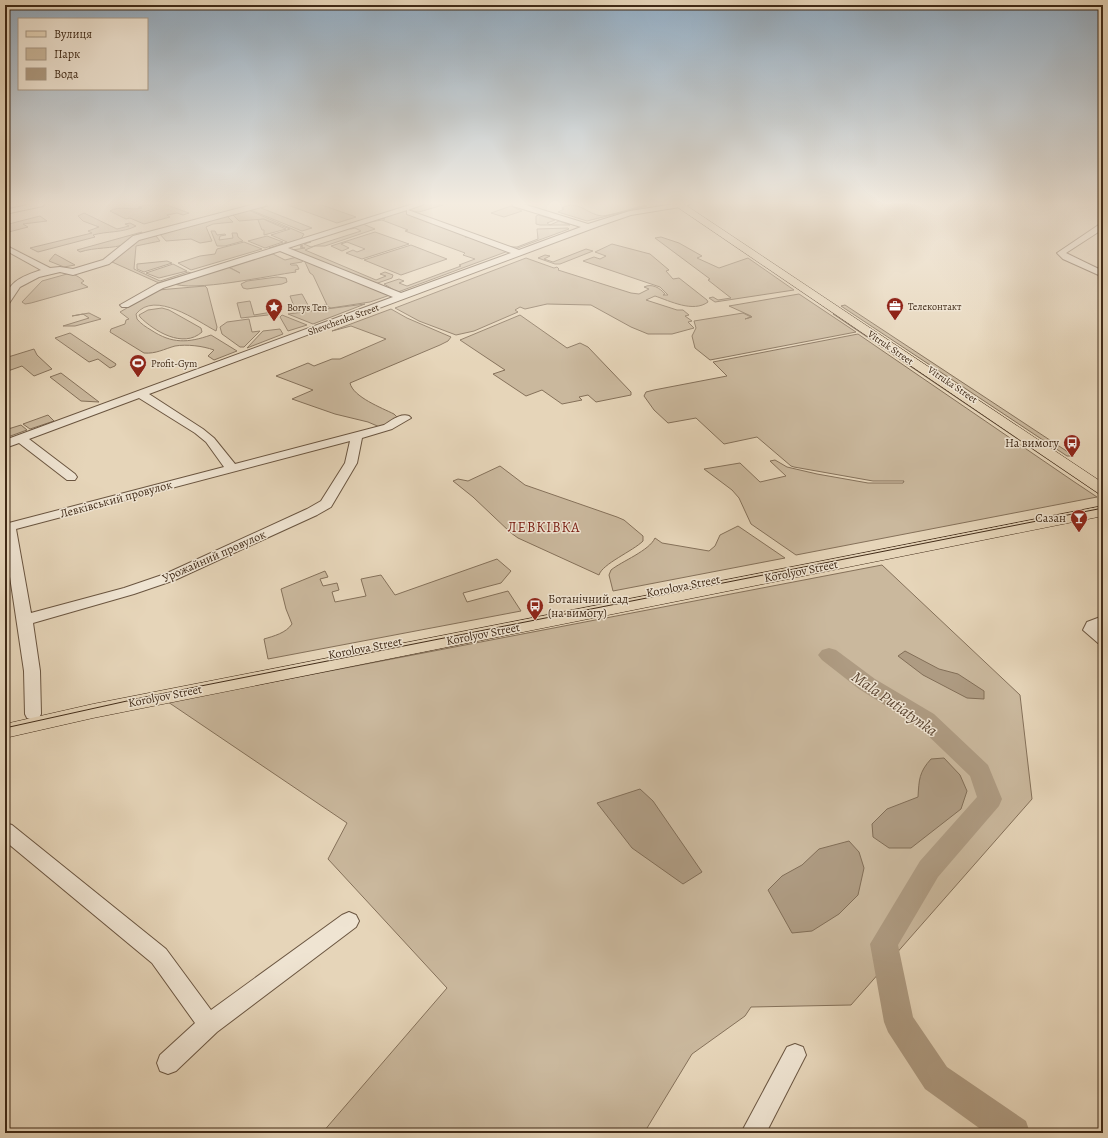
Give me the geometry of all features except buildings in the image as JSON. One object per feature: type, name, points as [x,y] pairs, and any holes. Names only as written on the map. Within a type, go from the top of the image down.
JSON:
[{"type":"main road","name":"Vitruk Street","points":[[760,257],[1103,490]]},
{"type":"main road","name":"Vitruka Street","points":[[762,257],[1103,485]]},
{"type":"main road","name":"Korolova Street","points":[[5,721],[145,691],[1103,503]]},
{"type":"main road","name":"Korolyov Street","points":[[5,731],[93,711],[1103,511]]},
{"type":"street","points":[[23,257],[49,272]]},
{"type":"street","points":[[5,303],[8,293],[26,278],[64,268],[73,272],[106,262],[112,257]]},
{"type":"street","points":[[125,305],[155,288],[252,257]]},
{"type":"street","points":[[303,257],[402,297]]},
{"type":"street","name":"Shevchenka Street","points":[[5,444],[507,257]]},
{"type":"street","points":[[1068,257],[1103,274]]},
{"type":"street","points":[[141,394],[200,431],[210,440],[232,469]]},
{"type":"street","name":"Левківський провулок","points":[[34,714],[32,671],[9,527],[357,436],[388,427],[405,418]]},
{"type":"street","name":"Урожайний провулок","points":[[25,620],[129,591],[170,576],[312,512],[326,504],[351,463],[357,436]]},
{"type":"street","points":[[20,438],[71,477]]},
{"type":"street","points":[[1103,621],[1092,625],[1091,630],[1103,639]]},
{"type":"street","points":[[5,830],[159,956],[210,1025]]},
{"type":"street","points":[[168,1063],[210,1025],[349,921]]},
{"type":"street","points":[[753,1133],[795,1055]]},
{"type":"green space","points":[[52,257],[61,257],[75,265],[64,267],[49,261]]},
{"type":"green space","points":[[117,257],[135,257],[134,269],[160,281],[188,272],[191,273],[159,283],[112,262]]},
{"type":"green space","points":[[197,257],[235,257],[191,270],[178,263]]},
{"type":"green space","points":[[262,257],[279,257],[285,260],[297,257],[304,259],[302,262],[290,264],[297,265],[299,269],[295,270],[296,272],[213,285],[182,286],[172,283],[228,267],[240,273],[229,267]]},
{"type":"green space","points":[[309,257],[322,257],[376,280],[386,276],[380,274],[385,272],[393,275],[392,278],[375,284]]},
{"type":"green space","points":[[357,257],[368,257],[362,259]]},
{"type":"green space","points":[[373,257],[442,257],[447,259],[401,275],[364,260]]},
{"type":"green space","points":[[469,257],[492,257],[398,292],[392,291],[394,290],[384,284],[399,279],[404,281],[399,283],[407,286],[461,266],[459,265],[475,259]]},
{"type":"green space","points":[[548,257],[544,259],[553,262],[565,257],[577,257],[560,264],[555,264],[538,258]]},
{"type":"green space","points":[[594,257],[600,259],[604,257],[654,257],[669,270],[666,271],[673,279],[679,278],[708,302],[702,305],[689,306],[674,303],[655,296],[646,300],[677,310],[683,310],[689,315],[685,316],[692,321],[688,322],[694,328],[672,334],[648,334],[631,327],[591,305],[547,304],[525,309],[520,307],[515,310],[518,312],[474,331],[456,335],[419,321],[395,308],[526,258],[554,268],[557,267],[559,269],[558,270],[631,293],[639,294],[649,289],[644,287],[650,286],[661,290],[665,294],[663,295],[668,295],[660,287],[583,261]]},
{"type":"green space","points":[[681,257],[699,257],[697,258],[719,268],[748,258],[794,290],[715,302],[709,298],[713,297],[718,300],[731,298],[708,280],[710,279]]},
{"type":"green space","points":[[306,260],[393,294],[370,302],[331,308],[324,305],[327,305],[313,275],[310,273],[305,262]]},
{"type":"green space","points":[[167,261],[172,263],[144,272],[137,269],[137,264]]},
{"type":"green space","points":[[173,264],[187,271],[159,278],[146,273]]},
{"type":"green space","points":[[72,274],[78,277],[84,281],[81,283],[88,287],[31,303],[25,304],[22,302],[42,281]]},
{"type":"green space","points":[[277,277],[286,278],[287,282],[247,289],[243,288],[241,284],[247,281]]},
{"type":"green space","points":[[205,286],[207,288],[217,327],[216,331],[187,315],[165,306],[154,305],[144,307],[136,314],[137,319],[147,328],[166,338],[187,341],[211,335],[237,351],[214,360],[208,356],[214,350],[205,347],[185,345],[175,346],[156,352],[144,353],[110,332],[111,329],[125,324],[126,320],[129,319],[120,312],[158,290]]},
{"type":"green space","points":[[302,294],[309,307],[295,309],[290,296]]},
{"type":"green space","points":[[799,294],[856,332],[710,360],[695,348],[692,336],[696,328],[694,321],[743,313],[751,317],[745,319],[752,317],[729,306]]},
{"type":"green space","points":[[250,301],[254,315],[272,312],[268,315],[241,318],[237,303]]},
{"type":"green space","points":[[365,304],[313,324],[288,314]]},
{"type":"green space","points":[[845,305],[1074,456],[1067,456],[841,306]]},
{"type":"green space","points":[[162,308],[169,310],[201,328],[202,332],[194,337],[186,339],[169,336],[153,328],[139,315],[148,310]]},
{"type":"green space","points":[[391,309],[407,318],[451,337],[448,341],[440,345],[350,383],[356,393],[394,414],[398,418],[382,428],[368,422],[335,414],[292,399],[313,390],[276,376],[308,363],[314,366],[332,359],[340,359],[386,339],[351,326],[332,331]]},
{"type":"green space","points":[[89,313],[101,319],[75,326],[63,326],[89,318],[83,314]]},
{"type":"green space","points":[[836,313],[1102,494],[1099,494],[833,314]]},
{"type":"green space","points":[[282,315],[307,325],[288,331],[280,317]]},
{"type":"green space","points":[[520,315],[567,348],[580,343],[588,347],[631,392],[631,395],[596,402],[588,395],[579,397],[582,400],[562,404],[542,390],[526,396],[493,374],[505,370],[460,340]]},
{"type":"green space","points":[[249,319],[252,332],[260,331],[244,347],[240,347],[222,334],[220,327],[227,322]]},
{"type":"green space","points":[[280,329],[283,334],[247,348],[263,331]]},
{"type":"green space","points":[[70,333],[116,364],[115,366],[110,368],[98,359],[89,362],[55,338]]},
{"type":"green space","points":[[858,334],[1097,497],[796,555],[751,524],[739,498],[732,490],[704,469],[740,463],[760,482],[786,476],[770,461],[775,460],[787,467],[868,483],[903,483],[904,481],[873,481],[794,467],[757,437],[724,444],[696,418],[668,423],[654,410],[644,396],[646,392],[654,390],[727,376],[713,362]]},
{"type":"green space","points":[[34,349],[37,355],[52,369],[34,376],[22,366],[5,372],[5,358]]},
{"type":"green space","points":[[61,373],[99,402],[81,401],[50,377]]},
{"type":"green space","points":[[48,415],[54,421],[30,429],[23,424]]},
{"type":"green space","points":[[21,425],[27,430],[5,438],[5,430]]},
{"type":"green space","points":[[500,466],[525,485],[624,520],[643,536],[643,541],[606,566],[599,575],[518,538],[453,481],[458,479],[468,481]]},
{"type":"green space","points":[[738,526],[785,558],[613,591],[609,575],[611,570],[647,547],[655,538],[662,543],[709,551],[715,546],[720,535]]},
{"type":"green space","points":[[497,559],[511,571],[501,583],[463,593],[467,602],[508,591],[521,611],[268,659],[264,639],[283,632],[292,624],[286,609],[281,589],[325,571],[328,577],[320,579],[323,586],[337,583],[339,590],[332,592],[335,602],[366,596],[361,579],[381,575],[395,595]]},
{"type":"green space","points":[[882,565],[1020,695],[1032,799],[851,1005],[751,1007],[745,1016],[692,1054],[644,1133],[322,1133],[447,988],[328,859],[347,823],[168,702]]},
{"type":"water","points":[[905,651],[939,669],[958,674],[984,691],[984,699],[967,698],[923,675],[898,656]]},
{"type":"water","points":[[944,758],[960,775],[967,791],[961,809],[911,848],[889,848],[873,837],[872,824],[887,809],[918,797],[919,781],[924,768],[931,759]]},
{"type":"water","points":[[640,789],[653,801],[702,872],[683,884],[632,848],[597,803]]},
{"type":"water","points":[[849,841],[859,852],[864,868],[858,895],[839,914],[812,931],[792,933],[768,890],[782,876],[802,865],[819,849]]},
{"type":"waterway","name":"Mala Putiatynka","points":[[829,655],[867,684],[926,720],[980,771],[990,799],[929,869],[884,944],[899,1022],[936,1078],[1014,1133]]},
{"type":"tram line","points":[[5,728],[145,697],[1103,508]]},
{"type":"place","name":"Телеконтакт","points":[[895,321]]},
{"type":"place","name":"Borys Ten","points":[[274,322]]},
{"type":"place","name":"Profit-Gym","points":[[138,378]]},
{"type":"place","name":"На вимогу","points":[[1072,458]]},
{"type":"place","name":"Сазан","points":[[1079,533]]},
{"type":"place","name":"Ботанічний сад (на вимогу)","points":[[535,621]]},
{"type":"district","name":"ЛЕВКІВКА","points":[[544,527]]}]
